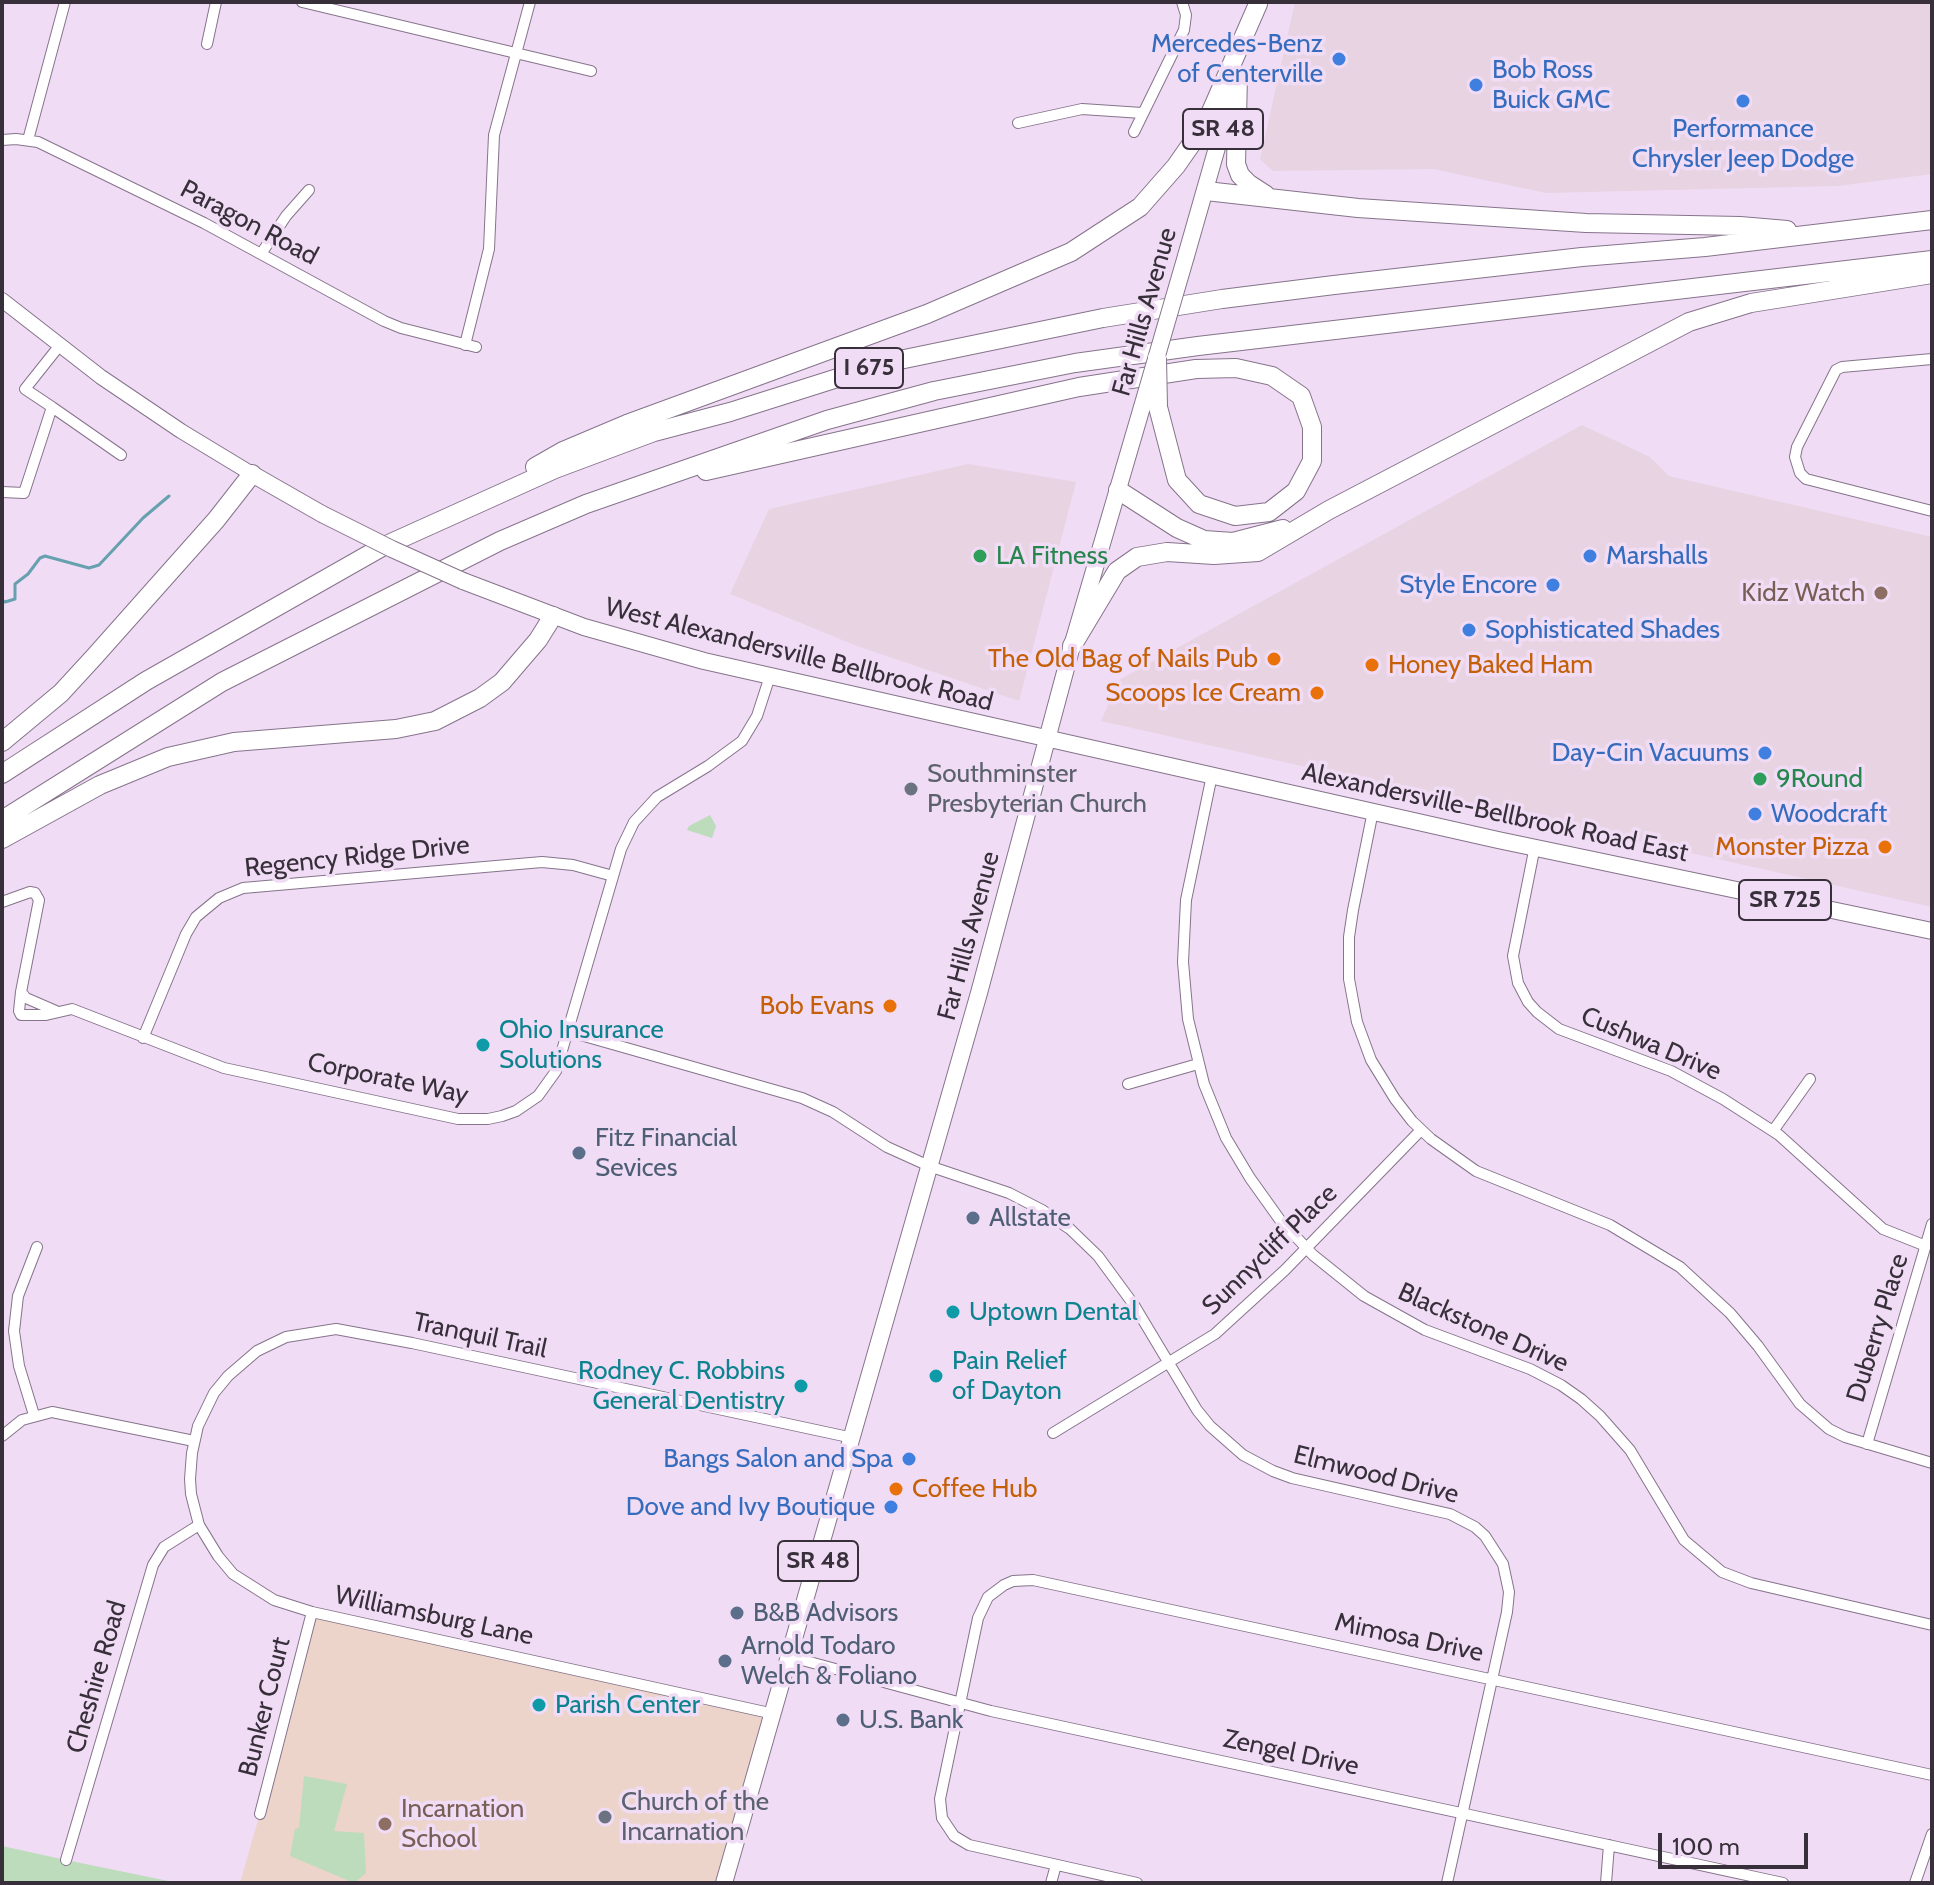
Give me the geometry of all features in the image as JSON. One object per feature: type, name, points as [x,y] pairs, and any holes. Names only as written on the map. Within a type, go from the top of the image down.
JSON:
[{"type":"highway","points":[[451,516],[563,451],[679,403],[927,314],[1071,252],[1140,207],[1176,166],[1206,123],[1258,3]]},
{"type":"highway","points":[[1238,75],[1236,164],[1240,175],[1249,184],[1276,199]]},
{"type":"highway","points":[[1206,191],[1330,206],[1586,223],[1740,226],[1822,234]]},
{"type":"highway","name":"I 675","points":[[2,774],[146,681],[382,547],[555,469],[654,432],[730,412],[885,363],[1133,313],[1334,285],[1932,220]]},
{"type":"highway","name":"I 675","points":[[2,820],[222,682],[500,541],[586,504],[827,420],[934,391],[1075,363],[1229,342],[1932,260]]},
{"type":"highway","points":[[1072,646],[1117,571],[1137,557],[1167,552],[1214,555],[1258,552],[1318,517],[1689,322],[1751,303],[1932,274]]},
{"type":"highway","points":[[637,487],[1079,387],[1196,369],[1236,368],[1272,376],[1301,396],[1312,427],[1312,461],[1296,491],[1269,512],[1235,516],[1199,504],[1177,480],[1150,407],[1157,358]]},
{"type":"highway","points":[[2,742],[61,693],[216,520],[252,474]]},
{"type":"highway","points":[[1118,490],[1184,532],[1218,542],[1249,540],[1318,517]]},
{"type":"highway","points":[[2,839],[100,785],[168,757],[234,742],[396,729],[435,721],[480,698],[502,682],[538,640],[553,616]]},
{"type":"main road","name":"Far Hills Avenue","points":[[1157,358],[1258,3]]},
{"type":"main road","name":"West Alexandersville Bellbrook Road","points":[[2,300],[181,431],[322,514],[463,581],[553,616],[664,651],[1049,738]]},
{"type":"main road","name":"Far Hills Avenue","points":[[724,1883],[987,965],[1072,646],[1118,490],[1150,407]]},
{"type":"main road","name":"Alexandersville-Bellbrook Road East","points":[[1049,738],[1932,931]]},
{"type":"street","points":[[28,140],[65,2]]},
{"type":"street","points":[[207,44],[216,2]]},
{"type":"street","points":[[302,2],[591,71]]},
{"type":"street","points":[[517,53],[530,2]]},
{"type":"street","points":[[1134,132],[1184,30],[1186,15],[1182,2]]},
{"type":"street","name":"Paragon Road","points":[[2,140],[38,142],[191,216],[384,321],[470,346],[489,249],[494,135],[517,53]]},
{"type":"street","points":[[1018,123],[1082,109],[1142,113]]},
{"type":"street","points":[[261,254],[286,216],[309,190]]},
{"type":"street","points":[[60,345],[25,389],[121,455]]},
{"type":"street","points":[[1932,359],[1836,370],[1797,447],[1796,466],[1806,479],[1932,511]]},
{"type":"street","points":[[2,492],[24,493],[52,407]]},
{"type":"street","name":"Corporate Way","points":[[56,1011],[72,1009],[224,1068],[472,1120],[516,1111],[538,1096],[556,1071],[628,834],[657,797],[742,741],[757,716],[770,676]]},
{"type":"street","name":"Blackstone Drive","points":[[1212,775],[1189,877],[1183,932],[1185,994],[1198,1064],[1217,1117],[1240,1163],[1265,1202],[1306,1248],[1352,1288],[1401,1318],[1530,1369],[1581,1399],[1630,1450],[1684,1540],[1722,1572],[1751,1583],[1932,1625]]},
{"type":"street","points":[[1373,811],[1349,937],[1352,999],[1371,1060],[1395,1099],[1421,1130],[1476,1171],[1594,1217],[1657,1251],[1701,1285],[1730,1313],[1813,1418],[1845,1437],[1932,1463]]},
{"type":"street","name":"Cushwa Drive","points":[[1535,846],[1513,956],[1518,983],[1528,1002],[1559,1029],[1671,1071],[1721,1097],[1773,1131],[1816,1166],[1883,1229],[1926,1246]]},
{"type":"street","name":"Regency Ridge Drive","points":[[143,1038],[196,917],[219,898],[243,888],[542,862],[573,865],[613,876]]},
{"type":"street","points":[[2,902],[30,892],[35,893],[39,900],[19,1011],[21,1015],[46,1015],[56,1011]]},
{"type":"street","points":[[21,992],[26,998],[56,1011]]},
{"type":"street","name":"Elmwood Drive","points":[[570,1032],[802,1098],[833,1112],[887,1147],[929,1166],[1009,1193],[1042,1210],[1087,1244],[1114,1275],[1192,1403],[1210,1426],[1237,1450],[1258,1464],[1292,1478],[1450,1514],[1485,1536],[1503,1564],[1509,1592],[1447,1883]]},
{"type":"street","points":[[1128,1084],[1198,1064]]},
{"type":"street","points":[[1773,1131],[1810,1079]]},
{"type":"street","name":"Sunnycliff Place","points":[[1053,1433],[1215,1334],[1244,1310],[1421,1130]]},
{"type":"street","name":"Duberry Place","points":[[1867,1444],[1932,1224]]},
{"type":"street","points":[[34,1415],[19,1366],[14,1331],[18,1296],[37,1247]]},
{"type":"street","name":"Tranquil Trail","points":[[194,1441],[214,1393],[244,1361],[286,1337],[336,1329],[853,1438]]},
{"type":"street","points":[[2,1436],[22,1420],[34,1415],[64,1413],[194,1441]]},
{"type":"street","name":"Williamsburg Lane","points":[[194,1441],[191,1494],[199,1525],[218,1556],[244,1583],[274,1600],[312,1612],[774,1714]]},
{"type":"street","name":"Cheshire Road","points":[[66,1860],[153,1565],[164,1547],[199,1525]]},
{"type":"street","name":"Mimosa Drive","points":[[1137,1883],[969,1845],[948,1829],[942,1818],[940,1799],[983,1605],[996,1590],[1013,1581],[1023,1579],[1932,1775]]},
{"type":"street","name":"Bunker Court","points":[[260,1814],[312,1612]]},
{"type":"street","name":"Zengel Drive","points":[[791,1657],[959,1703],[1783,1883]]},
{"type":"street","points":[[1915,1883],[1932,1834]]},
{"type":"street","points":[[1606,1883],[1609,1845]]},
{"type":"street","points":[[1051,1883],[1056,1865]]},
{"type":"shaded area","points":[[1295,2],[1932,2],[1932,174],[1837,186],[1546,193],[1433,169],[1273,171],[1260,159]]},
{"type":"shaded area","points":[[1582,425],[1650,457],[1669,476],[1932,537],[1932,907],[1101,721],[1119,680]]},
{"type":"shaded area","points":[[968,464],[1076,482],[1019,701],[857,646],[730,594],[769,509]]},
{"type":"shaded area","points":[[312,1612],[774,1714],[724,1883],[240,1883],[277,1754]]},
{"type":"green space","points":[[710,815],[716,826],[712,838],[687,830],[689,826]]},
{"type":"green space","points":[[304,1776],[347,1784],[334,1831],[364,1833],[366,1873],[354,1883],[290,1856],[295,1829],[299,1828]]},
{"type":"green space","points":[[2,1846],[66,1860],[178,1883],[2,1883]]},
{"type":"waterway","points":[[2,600],[15,599],[15,584],[45,556],[89,568],[99,565],[143,518],[169,496]]},
{"type":"place","name":"Mercedes-Benz of Centerville","points":[[1339,59]]},
{"type":"place","name":"Bob Ross Buick GMC","points":[[1476,85]]},
{"type":"place","name":"Performance Chrysler Jeep Dodge","points":[[1743,101]]},
{"type":"place","name":"LA Fitness","points":[[980,556]]},
{"type":"place","name":"Marshalls","points":[[1590,556]]},
{"type":"place","name":"Style Encore","points":[[1553,585]]},
{"type":"place","name":"Kidz Watch","points":[[1881,593]]},
{"type":"place","name":"Sophisticated Shades","points":[[1469,630]]},
{"type":"place","name":"The Old Bag of Nails Pub","points":[[1274,659]]},
{"type":"place","name":"Honey Baked Ham","points":[[1372,665]]},
{"type":"place","name":"Scoops Ice Cream","points":[[1317,693]]},
{"type":"place","name":"Day-Cin Vacuums","points":[[1765,753]]},
{"type":"place","name":"9Round","points":[[1760,779]]},
{"type":"place","name":"Southminster Presbyterian Church","points":[[911,789]]},
{"type":"place","name":"Woodcraft","points":[[1755,814]]},
{"type":"place","name":"Monster Pizza","points":[[1885,847]]},
{"type":"place","name":"Bob Evans","points":[[890,1006]]},
{"type":"place","name":"Ohio Insurance Solutions","points":[[483,1045]]},
{"type":"place","name":"Fitz Financial Sevices","points":[[579,1153]]},
{"type":"place","name":"Allstate","points":[[973,1218]]},
{"type":"place","name":"Uptown Dental","points":[[953,1312]]},
{"type":"place","name":"Pain Relief of Dayton","points":[[936,1376]]},
{"type":"place","name":"Rodney C. Robbins General Dentistry","points":[[801,1386]]},
{"type":"place","name":"Bangs Salon and Spa","points":[[909,1459]]},
{"type":"place","name":"Coffee Hub","points":[[896,1489]]},
{"type":"place","name":"Dove and Ivy Boutique","points":[[891,1507]]},
{"type":"place","name":"B&B Advisors","points":[[737,1613]]},
{"type":"place","name":"Arnold Todaro Welch & Foliano","points":[[725,1661]]},
{"type":"place","name":"Parish Center","points":[[539,1705]]},
{"type":"place","name":"U.S. Bank","points":[[843,1720]]},
{"type":"place","name":"Church of the Incarnation","points":[[605,1817]]},
{"type":"place","name":"Incarnation School","points":[[385,1824]]}]
